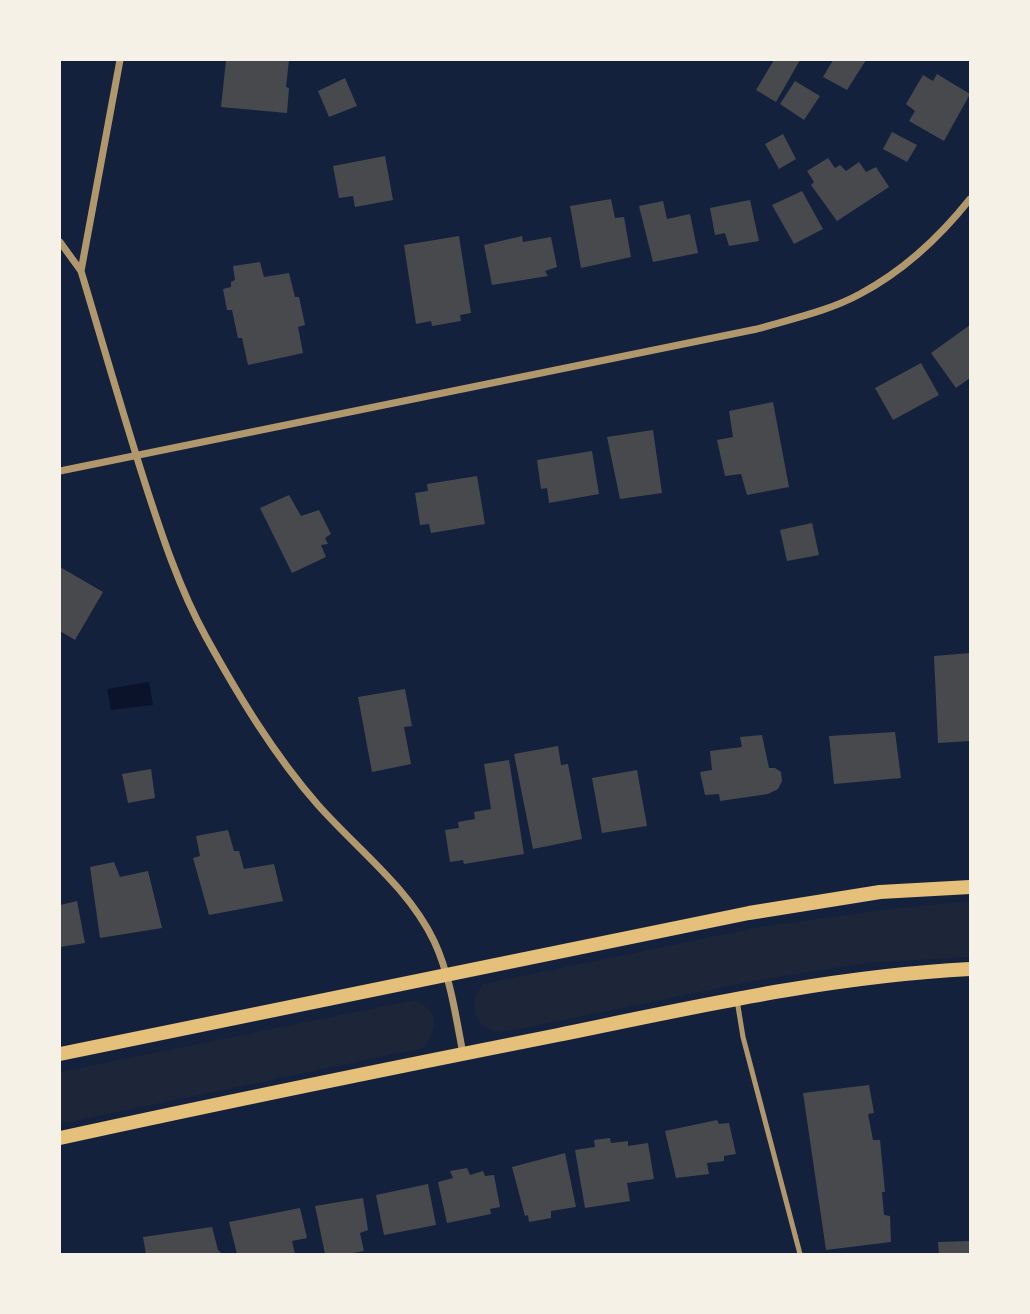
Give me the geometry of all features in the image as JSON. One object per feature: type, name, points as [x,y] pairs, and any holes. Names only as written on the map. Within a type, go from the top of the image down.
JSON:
[{"type":"main road","points":[[60,1054],[749,913],[880,892],[971,887]]},
{"type":"main road","points":[[60,1138],[737,1000],[881,976],[971,969]]},
{"type":"street","points":[[81,271],[120,60]]},
{"type":"street","points":[[60,471],[757,329],[859,295],[905,265],[942,234],[971,199]]},
{"type":"street","points":[[60,242],[81,271],[136,456],[187,601],[239,692],[295,777],[318,806],[395,885],[418,914],[435,943],[445,974],[463,1054]]},
{"type":"lane","points":[[737,1000],[743,1037],[800,1255]]},
{"type":"shaded area","points":[[149,682],[153,705],[111,710],[107,689]]},
{"type":"shaded area","points":[[970,901],[970,957],[865,963],[748,982],[515,1030],[494,1032],[482,1025],[475,1014],[474,998],[483,984],[760,927]]},
{"type":"shaded area","points":[[415,1000],[429,1010],[434,1020],[432,1032],[424,1048],[60,1124],[60,1072]]},
{"type":"building","points":[[226,60],[289,60],[287,113],[221,107]]},
{"type":"building","points":[[774,60],[800,60],[776,102],[756,90]]},
{"type":"building","points":[[833,60],[866,60],[847,90],[823,77]]},
{"type":"building","points":[[937,74],[970,94],[944,141],[909,121],[915,111],[906,104],[923,75],[933,81]]},
{"type":"building","points":[[345,78],[357,106],[329,117],[318,91]]},
{"type":"building","points":[[795,81],[820,96],[804,120],[780,104]]},
{"type":"building","points":[[892,132],[917,145],[907,162],[883,149]]},
{"type":"building","points":[[783,134],[796,159],[779,169],[765,144]]},
{"type":"building","points":[[385,156],[393,200],[355,207],[353,196],[339,198],[333,166]]},
{"type":"building","points":[[828,158],[835,168],[840,165],[846,171],[859,162],[866,172],[876,167],[889,187],[837,221],[811,185],[814,182],[807,171]]},
{"type":"building","points":[[802,191],[823,229],[794,244],[772,205]]},
{"type":"building","points":[[611,199],[615,218],[624,217],[631,257],[581,268],[570,206]]},
{"type":"building","points":[[750,200],[759,241],[729,246],[725,233],[715,235],[710,208]]},
{"type":"building","points":[[663,201],[667,219],[690,214],[698,253],[653,262],[639,206]]},
{"type":"building","points":[[459,236],[471,313],[460,315],[461,321],[432,326],[431,321],[416,324],[404,245]]},
{"type":"building","points":[[522,236],[523,242],[551,237],[557,267],[545,271],[548,276],[492,285],[484,245]]},
{"type":"building","points":[[260,262],[264,277],[289,273],[295,297],[299,297],[305,325],[298,327],[303,353],[248,365],[232,310],[227,310],[223,289],[231,287],[231,282],[235,280],[233,266]]},
{"type":"building","points":[[970,325],[970,378],[956,388],[931,353]]},
{"type":"building","points":[[921,363],[939,395],[893,420],[875,388]]},
{"type":"building","points":[[773,402],[789,487],[747,495],[741,474],[725,476],[717,440],[733,437],[729,411]]},
{"type":"building","points":[[653,430],[662,493],[620,499],[607,437]]},
{"type":"building","points":[[592,451],[599,494],[549,503],[547,488],[541,489],[537,460]]},
{"type":"building","points":[[477,476],[485,524],[431,533],[429,524],[420,525],[415,493],[428,491],[427,484]]},
{"type":"building","points":[[289,495],[301,516],[319,510],[331,534],[325,538],[328,544],[321,545],[326,557],[292,573],[260,508]]},
{"type":"building","points":[[812,523],[819,555],[787,561],[780,530]]},
{"type":"building","points":[[60,567],[103,592],[75,640],[60,631]]},
{"type":"building","points":[[970,653],[970,741],[938,743],[934,656]]},
{"type":"building","points":[[405,689],[412,726],[404,727],[411,764],[372,772],[358,697]]},
{"type":"building","points":[[895,732],[901,778],[834,784],[829,736]]},
{"type":"building","points":[[762,735],[769,768],[781,772],[782,781],[778,789],[768,794],[720,801],[719,794],[705,795],[700,772],[712,770],[710,751],[742,747],[740,737]]},
{"type":"building","points":[[558,746],[561,765],[568,764],[582,839],[533,849],[514,754]]},
{"type":"building","points":[[509,760],[524,854],[464,864],[463,860],[450,862],[445,830],[459,828],[458,822],[475,819],[474,812],[491,809],[484,764]]},
{"type":"building","points":[[151,769],[155,798],[128,803],[122,774]]},
{"type":"building","points":[[637,770],[647,826],[602,833],[592,778]]},
{"type":"building","points":[[228,830],[234,851],[239,851],[244,869],[274,864],[283,901],[209,915],[193,858],[200,856],[196,836]]},
{"type":"building","points":[[114,862],[120,877],[148,871],[162,928],[100,938],[90,867]]},
{"type":"building","points":[[77,901],[85,943],[60,947],[60,905]]},
{"type":"building","points":[[869,1085],[874,1113],[868,1114],[873,1140],[880,1140],[885,1192],[882,1192],[884,1215],[890,1216],[891,1242],[826,1250],[803,1093]]},
{"type":"building","points":[[717,1120],[719,1124],[729,1123],[736,1154],[724,1156],[724,1161],[707,1163],[709,1174],[676,1178],[665,1131]]},
{"type":"building","points":[[610,1138],[611,1143],[628,1141],[628,1146],[648,1143],[654,1179],[627,1183],[630,1201],[585,1208],[575,1150],[595,1147],[594,1140]]},
{"type":"building","points":[[565,1153],[576,1207],[551,1211],[551,1218],[529,1222],[512,1167]]},
{"type":"building","points":[[467,1168],[470,1175],[483,1171],[485,1176],[494,1175],[500,1207],[490,1209],[491,1214],[447,1223],[438,1182],[453,1178],[450,1171]]},
{"type":"building","points":[[428,1184],[436,1225],[384,1235],[376,1195]]},
{"type":"building","points":[[363,1198],[368,1230],[360,1233],[364,1251],[325,1254],[315,1206]]},
{"type":"building","points":[[300,1208],[307,1238],[292,1241],[295,1254],[237,1254],[229,1222]]},
{"type":"building","points":[[212,1227],[218,1250],[222,1254],[146,1254],[143,1237]]},
{"type":"building","points":[[970,1241],[970,1254],[939,1254],[938,1242]]}]
